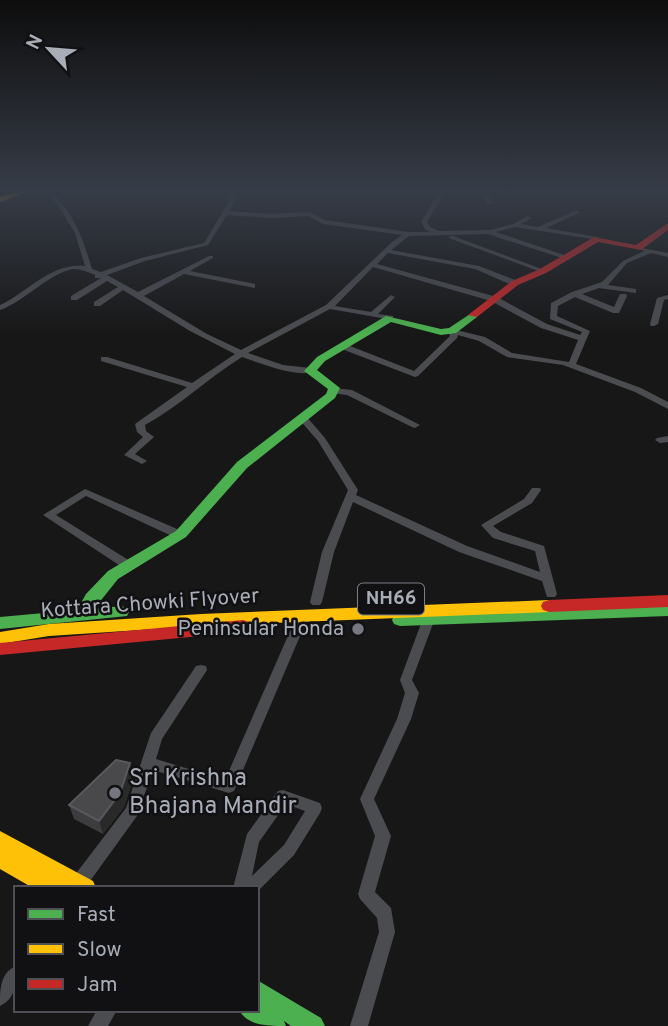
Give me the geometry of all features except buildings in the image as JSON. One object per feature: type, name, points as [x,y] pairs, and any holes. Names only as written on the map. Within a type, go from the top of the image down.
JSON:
[{"type":"main road","points":[[83,614],[91,597],[126,564],[180,536],[240,467],[322,405],[334,391],[310,371],[321,359],[390,318],[441,332],[452,331],[515,283],[568,258],[597,239],[643,249],[654,239]]},
{"type":"main road","name":"NH66","points":[[0,622],[83,614],[316,601],[668,590]]},
{"type":"main road","name":"NH66","points":[[302,618],[668,601]]},
{"type":"main road","points":[[431,614],[668,610]]},
{"type":"main road","points":[[0,649],[302,618]]},
{"type":"main road","name":"Kottara Chowki Flyover","points":[[0,638],[126,624],[302,618]]},
{"type":"main road","points":[[0,840],[80,886]]},
{"type":"main road","points":[[0,858],[50,886]]},
{"type":"main road","points":[[259,992],[313,1026]]},
{"type":"main road","points":[[254,1012],[274,1026]]},
{"type":"street","points":[[80,239],[89,269]]},
{"type":"street","points":[[74,298],[101,277],[143,259],[206,244],[209,239]]},
{"type":"street","points":[[142,461],[129,455],[149,437],[142,432],[140,424],[164,412],[192,386],[242,352],[329,307],[402,239]]},
{"type":"street","points":[[457,239],[543,271]]},
{"type":"street","points":[[509,239],[568,258]]},
{"type":"street","points":[[571,366],[586,331],[553,317],[554,304],[610,280],[625,262],[643,249],[668,256]]},
{"type":"street","points":[[387,251],[477,267],[515,283]]},
{"type":"street","points":[[139,295],[211,257]]},
{"type":"street","points":[[372,265],[494,299],[544,326],[580,338]]},
{"type":"street","points":[[0,308],[19,300],[61,271],[74,267],[89,269],[139,295],[203,336],[290,370],[310,371]]},
{"type":"street","points":[[185,272],[252,286]]},
{"type":"street","points":[[598,286],[633,291]]},
{"type":"street","points":[[97,304],[121,287]]},
{"type":"street","points":[[575,294],[616,311],[623,296]]},
{"type":"street","points":[[372,315],[391,297]]},
{"type":"street","points":[[654,324],[661,298],[668,297]]},
{"type":"street","points":[[329,307],[390,318]]},
{"type":"street","points":[[452,331],[482,339],[510,355],[571,366],[638,390],[668,406]]},
{"type":"street","points":[[342,346],[415,374],[454,336],[452,331]]},
{"type":"street","points":[[104,359],[192,386]]},
{"type":"street","points":[[334,391],[349,392],[415,425]]},
{"type":"street","points":[[303,418],[321,440],[353,490],[328,552],[316,601]]},
{"type":"street","points":[[536,490],[527,501],[486,524],[497,535],[540,549],[551,594]]},
{"type":"street","points":[[126,564],[48,515],[85,492],[180,536]]},
{"type":"street","points":[[350,496],[463,549],[546,579]]},
{"type":"street","points":[[359,1026],[387,932],[385,914],[366,894],[383,836],[367,800],[404,719],[412,693],[406,680],[431,614]]},
{"type":"street","points":[[148,763],[229,787],[302,618]]},
{"type":"street","points":[[80,886],[132,811],[156,737],[201,670]]},
{"type":"street","points":[[241,886],[252,839],[283,796],[314,808],[289,850],[252,886]]},
{"type":"street","points":[[0,997],[14,977]]},
{"type":"traffic: fast","points":[[83,614],[92,598],[113,575],[181,534],[242,465],[331,396],[334,388],[310,371],[321,359],[390,318],[441,332],[452,331],[473,315]]},
{"type":"traffic: fast","points":[[400,620],[668,610]]},
{"type":"traffic: fast","points":[[0,623],[121,612]]},
{"type":"traffic: fast","points":[[259,992],[313,1026]]},
{"type":"traffic: fast","points":[[254,1012],[274,1026]]},
{"type":"traffic: slow","points":[[0,638],[49,630],[201,620],[549,606]]},
{"type":"traffic: slow","points":[[0,840],[82,886]]},
{"type":"traffic: slow","points":[[0,858],[50,886]]},
{"type":"traffic: jam","points":[[473,315],[515,283],[543,271],[597,239],[638,248],[650,239]]},
{"type":"traffic: jam","points":[[549,606],[668,601]]},
{"type":"traffic: jam","points":[[0,649],[243,626]]},
{"type":"place","name":"Peninsular Honda","points":[[358,629]]},
{"type":"place","name":"Sri Krishna Bhajana Mandir","points":[[115,793]]}]
